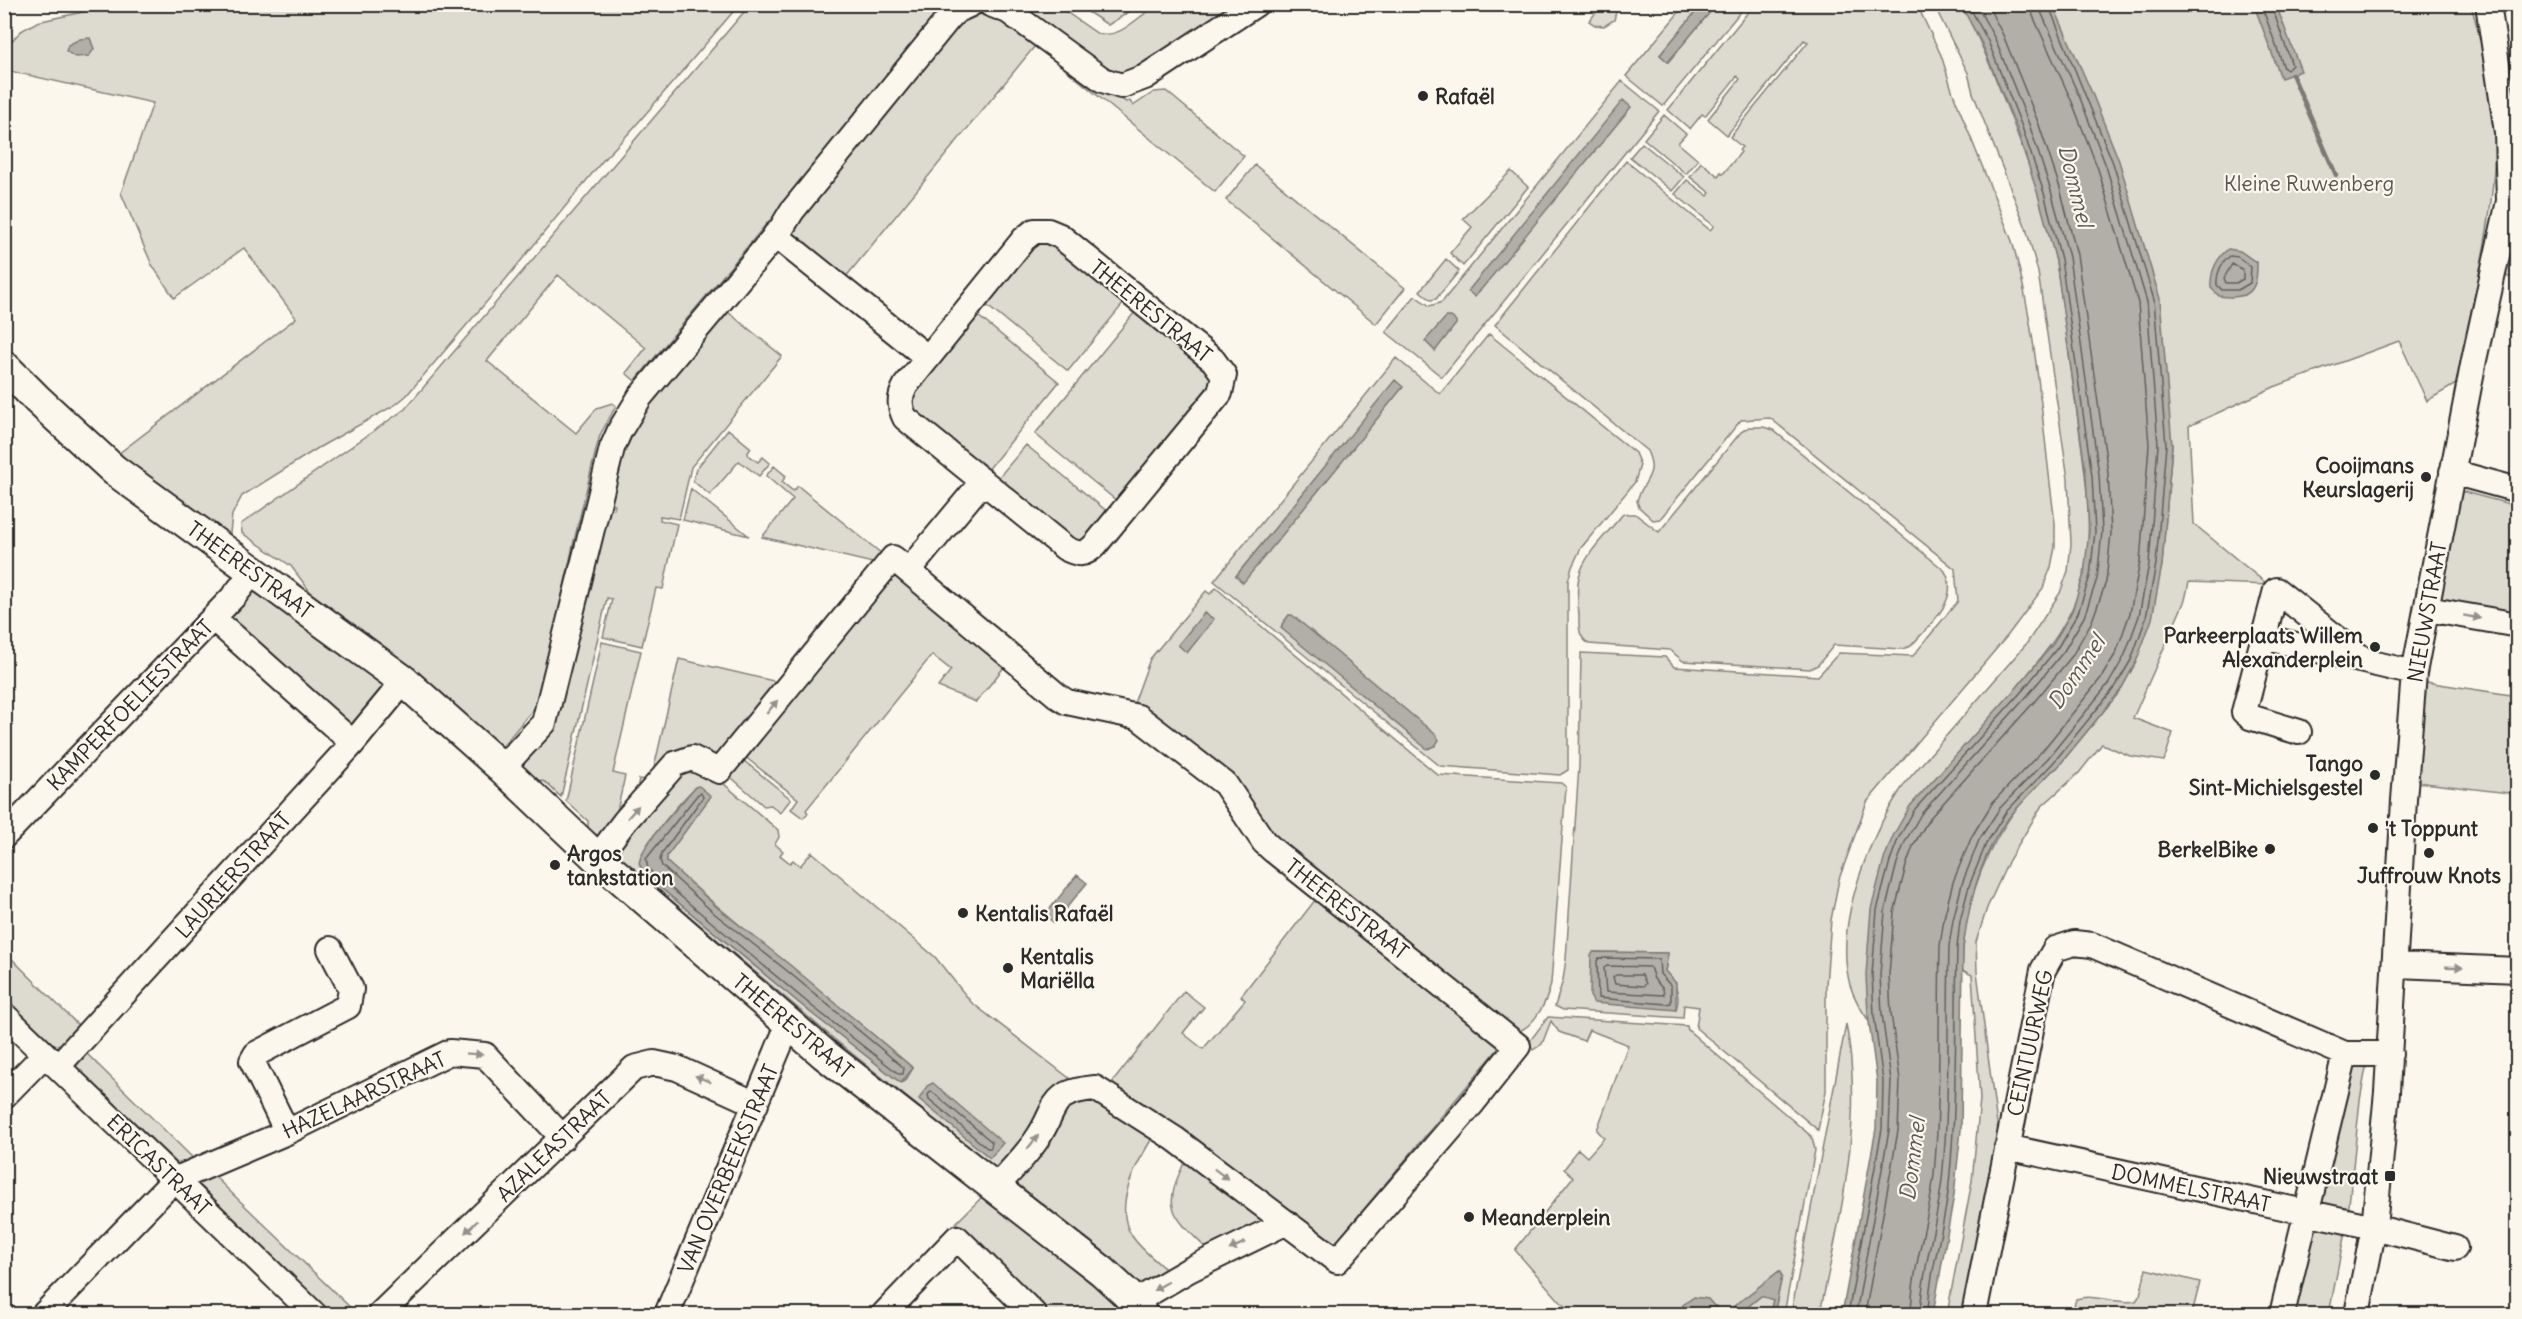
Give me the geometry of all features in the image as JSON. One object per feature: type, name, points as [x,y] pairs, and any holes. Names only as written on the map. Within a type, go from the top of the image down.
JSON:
[{"type":"main road","name":"THEERESTRAAT","points":[[4,366],[114,470],[404,681],[502,768],[597,858],[824,1054],[1102,1271],[1127,1294],[1137,1309]]},
{"type":"street","points":[[502,768],[544,723],[612,448],[640,397],[781,229],[792,211],[949,18],[971,4]]},
{"type":"street","points":[[990,4],[1008,11],[1103,81],[1121,86],[1145,77],[1256,4]]},
{"type":"street","name":"NIEUWSTRAAT","points":[[2357,1314],[2374,1227],[2390,1054],[2404,800],[2414,673],[2452,472],[2509,201],[2507,132],[2488,4]]},
{"type":"street","name":"THEERESTRAAT","points":[[1034,231],[1048,231],[1060,236],[1221,369],[1224,382],[1220,393],[1089,552],[1076,554],[1065,548],[983,481],[905,418],[900,407],[900,397],[906,385],[1024,239],[1034,231]]},
{"type":"street","points":[[775,235],[928,358]]},
{"type":"street","points":[[2452,472],[2517,490]]},
{"type":"street","points":[[597,858],[625,821],[675,764],[692,758],[719,771],[901,564],[983,481]]},
{"type":"street","name":"THEERESTRAAT","points":[[901,564],[1059,697],[1067,702],[1138,717],[1225,784],[1263,842],[1518,1046],[1471,1105],[1337,1261],[1175,1139],[1095,1088],[1068,1094],[1054,1104],[1039,1136],[996,1187]]},
{"type":"street","name":"KAMPERFOELIESTRAAT","points":[[4,836],[213,618],[253,572]]},
{"type":"street","points":[[2299,732],[2250,717],[2244,712],[2276,590],[2364,660]]},
{"type":"street","points":[[2427,609],[2517,625]]},
{"type":"street","points":[[213,618],[353,743]]},
{"type":"street","points":[[2263,637],[2414,673]]},
{"type":"street","name":"LAURIERSTRAAT","points":[[4,1096],[51,1060],[353,743],[404,681]]},
{"type":"street","name":"CEINTUURWEG","points":[[1974,1314],[2043,970],[2055,949],[2074,943],[2092,945],[2345,1054],[2390,1054]]},
{"type":"street","points":[[287,1132],[252,1061],[256,1054],[348,1006],[351,989],[330,949]]},
{"type":"street","points":[[2396,965],[2517,970]]},
{"type":"street","name":"ERICASTRAAT","points":[[4,1015],[314,1314]]},
{"type":"street","name":"VAN OVERBEEKSTRAAT","points":[[667,1314],[789,1023]]},
{"type":"street","name":"HAZELAARSTRAAT","points":[[174,1180],[287,1132],[450,1052],[485,1055],[563,1138]]},
{"type":"street","points":[[2282,1314],[2345,1054]]},
{"type":"street","name":"AZALEASTRAAT","points":[[380,1314],[634,1068],[654,1063],[677,1068],[756,1104]]},
{"type":"street","name":"DOMMELSTRAAT","points":[[2007,1148],[2374,1227]]},
{"type":"street","points":[[44,1314],[174,1180]]},
{"type":"street","name":"THEERESTRAAT","points":[[1137,1309],[1189,1270],[1285,1222]]},
{"type":"street","points":[[2374,1227],[2455,1248]]},
{"type":"street","points":[[884,1314],[957,1238],[1034,1314]]},
{"type":"green space","points":[[1187,3],[1244,5],[1137,74],[1117,78],[1007,5],[1056,5],[1098,34],[1107,35],[1116,33],[1160,5]]},
{"type":"green space","points":[[98,5],[739,5],[604,159],[406,396],[395,405],[318,448],[242,496],[232,515],[230,533],[234,546],[114,457],[296,318],[244,248],[174,298],[152,265],[121,193],[153,103],[5,70],[5,48],[21,31],[37,22],[96,9]]},
{"type":"green space","points":[[750,5],[956,5],[778,224],[770,220],[768,222],[635,381],[626,373],[646,348],[558,275],[487,361],[576,433],[597,408],[612,403],[616,406],[600,435],[596,450],[539,702],[502,747],[439,696],[416,670],[311,593],[291,566],[242,533],[241,524],[405,409]]},
{"type":"green space","points":[[1077,5],[1140,5],[1108,25]]},
{"type":"green space","points":[[1602,5],[1614,5],[1616,12],[1614,20],[1604,26],[1595,25],[1589,21]]},
{"type":"green space","points":[[1685,5],[1702,5],[1660,55],[1668,62],[1716,5],[1746,5],[1663,106],[1626,76]]},
{"type":"green space","points":[[1754,5],[1917,5],[1941,55],[1953,93],[2012,241],[2034,345],[2055,523],[2055,547],[2051,567],[2043,588],[2008,635],[1867,802],[1839,879],[1831,920],[1826,985],[1826,1091],[1818,1130],[1696,1028],[1699,1007],[1684,1005],[1683,1018],[1563,1010],[1555,1006],[1563,980],[1566,959],[1579,766],[1581,653],[1665,657],[1674,667],[1818,676],[1839,653],[1913,656],[1958,601],[1955,569],[1770,418],[1741,420],[1660,519],[1653,520],[1639,507],[1637,501],[1650,473],[1651,467],[1647,451],[1495,325],[1626,161],[1710,230],[1714,226],[1675,194],[1687,180],[1708,196],[1710,193],[1690,177],[1701,162],[1718,176],[1721,172],[1723,174],[1741,152],[1739,150],[1742,147],[1730,137],[1808,42],[1804,40],[1727,135],[1708,119],[1740,79],[1737,76],[1705,116],[1702,114],[1690,129],[1668,110]],"holes":[[[1594,952],[1668,953],[1665,972],[1676,989],[1678,999],[1676,1010]]]},
{"type":"green space","points":[[1934,5],[1961,5],[1972,26],[2015,128],[2047,223],[2059,280],[2085,469],[2088,511],[2087,553],[2080,590],[2074,605],[2058,634],[2018,686],[1869,1021],[1850,985],[1846,961],[1851,907],[1868,852],[1880,826],[1906,782],[2027,643],[2060,593],[2068,571],[2071,544],[2068,479],[2038,272],[2026,228],[1973,93],[1968,73]]},
{"type":"green space","name":"Kleine Ruwenberg","points":[[2046,5],[2471,5],[2493,103],[2495,149],[2493,183],[2484,250],[2456,384],[2427,401],[2399,341],[2274,387],[2189,426],[2194,524],[2268,585],[2189,582],[2185,600],[2133,718],[2173,733],[2164,761],[2130,756],[2102,744],[2079,773],[2041,807],[2009,860],[1987,908],[1976,942],[1977,972],[1998,1132],[1961,1314],[1947,1314],[1972,1181],[1980,1099],[1972,975],[1962,970],[1969,910],[1981,872],[2009,819],[2029,794],[2057,768],[2120,691],[2136,662],[2162,565],[2172,445]]},
{"type":"green space","points":[[973,13],[991,13],[1039,41],[845,278],[787,231],[950,26]]},
{"type":"green space","points":[[1042,50],[1126,102],[1130,101],[1133,106],[1154,92],[1166,91],[1244,156],[1215,192]]},
{"type":"green space","points":[[1622,81],[1659,111],[1442,377],[1386,332],[1415,296],[1430,306],[1442,302]]},
{"type":"green space","points":[[1664,115],[1686,134],[1678,143],[1698,160],[1686,174],[1644,139]]},
{"type":"green space","points":[[1642,143],[1684,177],[1672,191],[1630,157]]},
{"type":"green space","points":[[1255,165],[1405,288],[1376,324],[1226,200]]},
{"type":"green space","points":[[1511,171],[1528,187],[1463,266],[1450,253],[1472,227],[1463,219]]},
{"type":"green space","points":[[2517,208],[2517,278],[2503,276]]},
{"type":"green space","points":[[1041,236],[1128,298],[1068,371],[980,300]]},
{"type":"green space","points":[[1446,259],[1459,271],[1436,299],[1431,300],[1420,291]]},
{"type":"green space","points":[[1139,307],[1217,378],[1123,506],[1035,434]]},
{"type":"green space","points":[[723,308],[782,356],[691,467],[679,519],[660,516],[660,520],[677,524],[663,589],[656,588],[642,646],[603,637],[612,599],[607,598],[561,797],[545,782],[534,779],[521,764],[602,507],[614,509],[615,505],[603,502],[624,435]]},
{"type":"green space","points":[[972,311],[1059,382],[983,476],[915,421],[908,388]]},
{"type":"green space","points":[[1489,334],[1635,453],[1640,465],[1635,482],[1581,548],[1568,581],[1568,770],[1560,775],[1440,766],[1214,581],[1396,358],[1440,394]],"holes":[[[1395,381],[1402,387],[1243,582],[1236,576]],[[1289,615],[1430,749],[1281,627]]]},
{"type":"green space","points":[[1749,427],[1773,430],[1944,570],[1949,580],[1946,601],[1934,621],[1911,646],[1902,649],[1834,645],[1818,665],[1810,669],[1683,661],[1670,650],[1589,644],[1583,638],[1579,628],[1578,582],[1586,560],[1598,544],[1623,514],[1635,514],[1659,532],[1741,432]]},
{"type":"green space","points":[[728,429],[751,448],[747,454],[758,462],[763,457],[770,463],[759,476],[739,461],[710,495],[693,481],[696,469]]},
{"type":"green space","points":[[1026,445],[1114,517],[1083,548],[993,484]]},
{"type":"green space","points":[[774,466],[786,476],[782,482],[793,491],[798,486],[887,558],[881,565],[762,537],[793,499],[766,476]]},
{"type":"green space","points":[[691,489],[749,536],[683,520]]},
{"type":"green space","points":[[2457,490],[2517,506],[2517,614],[2435,598]]},
{"type":"green space","points":[[898,567],[1009,661],[976,702],[938,687],[951,670],[932,655],[806,810],[808,813],[803,818],[791,809],[798,799],[744,756]]},
{"type":"green space","points":[[1216,588],[1438,775],[1561,783],[1566,787],[1551,983],[1547,997],[1529,1025],[1516,1032],[1274,840],[1133,706],[1150,659],[1206,591],[1210,594]]},
{"type":"green space","points":[[254,590],[361,665],[384,685],[384,689],[354,727],[348,727],[228,616]]},
{"type":"green space","points":[[602,642],[641,651],[613,773],[625,776],[614,824],[601,839],[588,828],[588,821],[566,801]]},
{"type":"green space","points":[[679,659],[782,683],[716,757],[635,798],[639,779],[651,781]]},
{"type":"green space","points":[[2426,682],[2517,696],[2517,794],[2416,782]]},
{"type":"green space","points":[[738,756],[791,799],[780,813],[771,805],[764,806],[725,772]]},
{"type":"green space","points":[[681,766],[718,779],[778,830],[779,837],[775,844],[783,851],[780,855],[790,863],[793,860],[800,866],[812,852],[935,957],[971,1002],[1073,1081],[1042,1105],[1030,1134],[999,1176],[968,1153],[919,1107],[834,1039],[620,857],[617,847]],"holes":[[[697,786],[667,856],[667,862],[727,915],[913,1068],[906,1080],[901,1083],[810,1012],[644,874],[640,861],[650,840]]]},
{"type":"green space","points":[[1319,895],[1497,1039],[1498,1049],[1334,1245],[1111,1084],[1184,991],[1204,1007],[1183,1033],[1203,1049],[1245,1000],[1241,996]]},
{"type":"green space","points":[[4,951],[83,1030],[64,1044],[44,1046],[5,1007]]},
{"type":"green space","points":[[1548,1017],[1687,1026],[1688,1030],[1812,1137],[1815,1150],[1784,1314],[1774,1314],[1782,1276],[1779,1271],[1724,1314],[1721,1314],[1716,1306],[1683,1305],[1682,1314],[1576,1312],[1565,1307],[1515,1250],[1573,1177],[1564,1169],[1570,1159],[1578,1149],[1587,1157],[1604,1138],[1597,1130],[1628,1045],[1589,1030],[1584,1041],[1559,1032],[1551,1021],[1542,1044],[1533,1050],[1529,1042]]},
{"type":"green space","points":[[1846,1024],[1853,1098],[1842,1206],[1820,1314],[1791,1314]]},
{"type":"green space","points":[[84,1051],[196,1161],[176,1173],[75,1076],[75,1065]]},
{"type":"green space","points":[[2368,1057],[2360,1100],[2348,1214],[2320,1207],[2346,1067]]},
{"type":"green space","points":[[1081,1094],[1156,1132],[1135,1168],[1124,1210],[1126,1223],[1132,1236],[1172,1275],[1141,1293],[1011,1186],[1049,1124]]},
{"type":"green space","points":[[1188,1155],[1277,1221],[1210,1252],[1185,1228],[1174,1209],[1172,1199],[1174,1187]]},
{"type":"green space","points":[[213,1175],[357,1314],[321,1314],[193,1187]]},
{"type":"green space","points":[[983,1196],[1048,1244],[1127,1314],[1049,1314],[956,1223]]},
{"type":"green space","points":[[2315,1224],[2346,1227],[2329,1314],[2291,1314]]},
{"type":"green space","points":[[2146,1269],[2200,1282],[2192,1314],[2072,1314],[2076,1299],[2136,1301],[2140,1295]]},
{"type":"green space","points":[[1761,1296],[1773,1299],[1770,1314],[1739,1314]]},
{"type":"water","points":[[1702,4],[1716,5],[1668,62],[1660,55]]},
{"type":"water","name":"Dommel","points":[[1961,5],[2053,5],[2119,161],[2160,299],[2172,445],[2162,565],[2152,619],[2136,662],[2120,691],[2057,768],[2011,815],[1992,844],[1978,878],[1963,947],[1961,1130],[1954,1195],[1933,1314],[1842,1314],[1876,1129],[1877,1081],[1868,1015],[1866,975],[1871,909],[1884,859],[1893,836],[1910,806],[2053,644],[2072,611],[2084,574],[2089,531],[2086,476],[2056,261],[2017,129],[1982,44]]},
{"type":"water","points":[[2254,5],[2276,5],[2301,71],[2281,78]]},
{"type":"water","points":[[90,38],[94,49],[89,56],[75,57],[66,51],[68,45],[80,39]]},
{"type":"water","points":[[1623,100],[1631,107],[1475,297],[1468,291]]},
{"type":"water","points":[[2228,249],[2240,251],[2257,263],[2256,281],[2253,287],[2250,292],[2238,297],[2219,296],[2211,288],[2214,267]]},
{"type":"water","points":[[1446,317],[1451,317],[1456,324],[1435,351],[1425,341]]},
{"type":"water","points":[[1395,380],[1403,387],[1243,583],[1236,576]]},
{"type":"water","points":[[1204,613],[1214,619],[1187,653],[1178,645]]},
{"type":"water","points":[[1289,615],[1292,615],[1436,735],[1439,740],[1435,746],[1427,749],[1282,629],[1282,624]]},
{"type":"water","points":[[699,786],[711,796],[667,856],[667,862],[719,909],[913,1068],[901,1083],[810,1012],[644,874],[639,863],[648,843],[695,787]]},
{"type":"water","points":[[1077,875],[1087,883],[1054,923],[1045,915]]},
{"type":"water","points":[[1594,952],[1668,953],[1665,971],[1676,983],[1676,1010],[1594,1003],[1590,996],[1591,955]]},
{"type":"water","points":[[933,1083],[1003,1143],[990,1158],[919,1099],[927,1086]]},
{"type":"water","points":[[1779,1271],[1782,1276],[1774,1314],[1770,1314],[1773,1300],[1761,1296],[1739,1314],[1724,1314]]},
{"type":"water","points":[[1694,1297],[1708,1299],[1721,1314],[1682,1314],[1683,1305]]},
{"type":"waterway","points":[[2292,74],[2336,175]]},
{"type":"place","name":"Rafaël","points":[[1423,96]]},
{"type":"place","name":"Cooijmans Keurslagerij","points":[[2426,477]]},
{"type":"place","name":"Parkeerplaats Willem Alexanderplein","points":[[2375,647]]},
{"type":"place","name":"Tango Sint-Michielsgestel","points":[[2375,775]]},
{"type":"place","name":"'t Toppunt","points":[[2373,828]]},
{"type":"place","name":"BerkelBike","points":[[2270,849]]},
{"type":"place","name":"Juffrouw Knots","points":[[2429,853]]},
{"type":"place","name":"Argos tankstation","points":[[555,865]]},
{"type":"place","name":"Kentalis Rafaël","points":[[963,913]]},
{"type":"place","name":"Kentalis Mariëlla","points":[[1008,968]]},
{"type":"place","name":"Nieuwstraat","points":[[2390,1176]]},
{"type":"place","name":"Meanderplein","points":[[1469,1217]]}]
